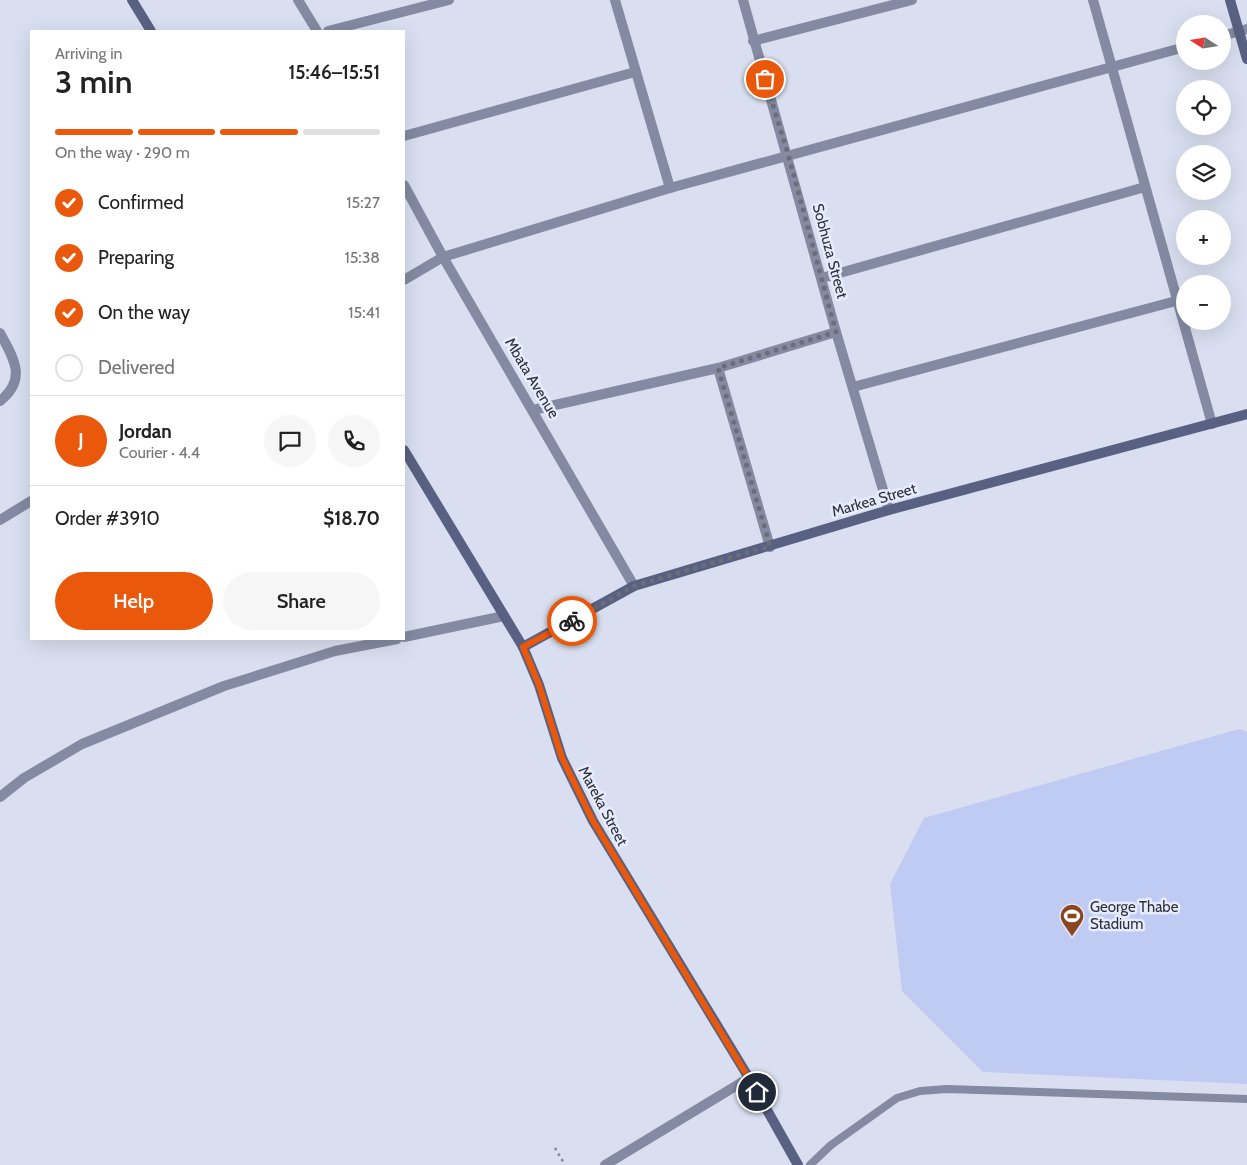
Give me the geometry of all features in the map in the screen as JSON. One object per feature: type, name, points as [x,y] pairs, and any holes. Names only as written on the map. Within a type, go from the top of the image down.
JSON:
[{"type":"main road","points":[[1231,0],[1243,30],[1247,58]]},
{"type":"main road","points":[[137,2],[151,30]]},
{"type":"main road","name":"Markea Street","points":[[523,647],[634,586],[889,510],[1247,414]]},
{"type":"main road","name":"Mareka Street","points":[[405,452],[523,647],[539,685],[562,758],[593,821],[749,1078],[798,1165]]},
{"type":"street","points":[[298,0],[316,30]]},
{"type":"street","points":[[332,30],[449,0]]},
{"type":"street","points":[[616,0],[635,72],[670,188]]},
{"type":"street","name":"Sobhuza Street","points":[[743,0],[753,41],[788,154],[836,332],[889,510]]},
{"type":"street","points":[[753,41],[912,0]]},
{"type":"street","points":[[853,387],[1176,301],[1093,0]]},
{"type":"street","points":[[405,279],[443,257],[670,188],[788,154],[1176,50]]},
{"type":"street","points":[[405,136],[635,72]]},
{"type":"street","name":"Mbata Avenue","points":[[405,187],[443,257],[634,586]]},
{"type":"street","points":[[822,278],[1144,187]]},
{"type":"street","points":[[1184,330],[1212,424]]},
{"type":"street","points":[[533,410],[718,368],[836,332]]},
{"type":"street","points":[[0,333],[16,364],[15,380],[11,389],[0,400]]},
{"type":"street","points":[[718,368],[770,546]]},
{"type":"street","points":[[0,520],[30,502]]},
{"type":"street","points":[[405,637],[504,616]]},
{"type":"street","points":[[0,797],[24,778],[82,744],[224,686],[335,651],[392,640]]},
{"type":"street","points":[[605,1165],[749,1078]]},
{"type":"lane","points":[[810,1165],[831,1145],[896,1098],[920,1090],[948,1089],[1247,1099]]},
{"type":"path","points":[[555,1148],[565,1165]]},
{"type":"shaded area","name":"George Thabe Stadium","points":[[1239,729],[1247,732],[1247,1084],[983,1072],[902,991],[890,884],[924,818]]},
{"type":"way so far","points":[[572,621],[634,586],[770,546],[718,368],[836,332],[788,154],[765,79]]},
{"type":"place","name":"George Thabe Stadium","points":[[1072,937]]},
{"type":"route","points":[[572,621],[523,647],[539,685],[562,758],[593,821],[618,865],[757,1092]]}]
